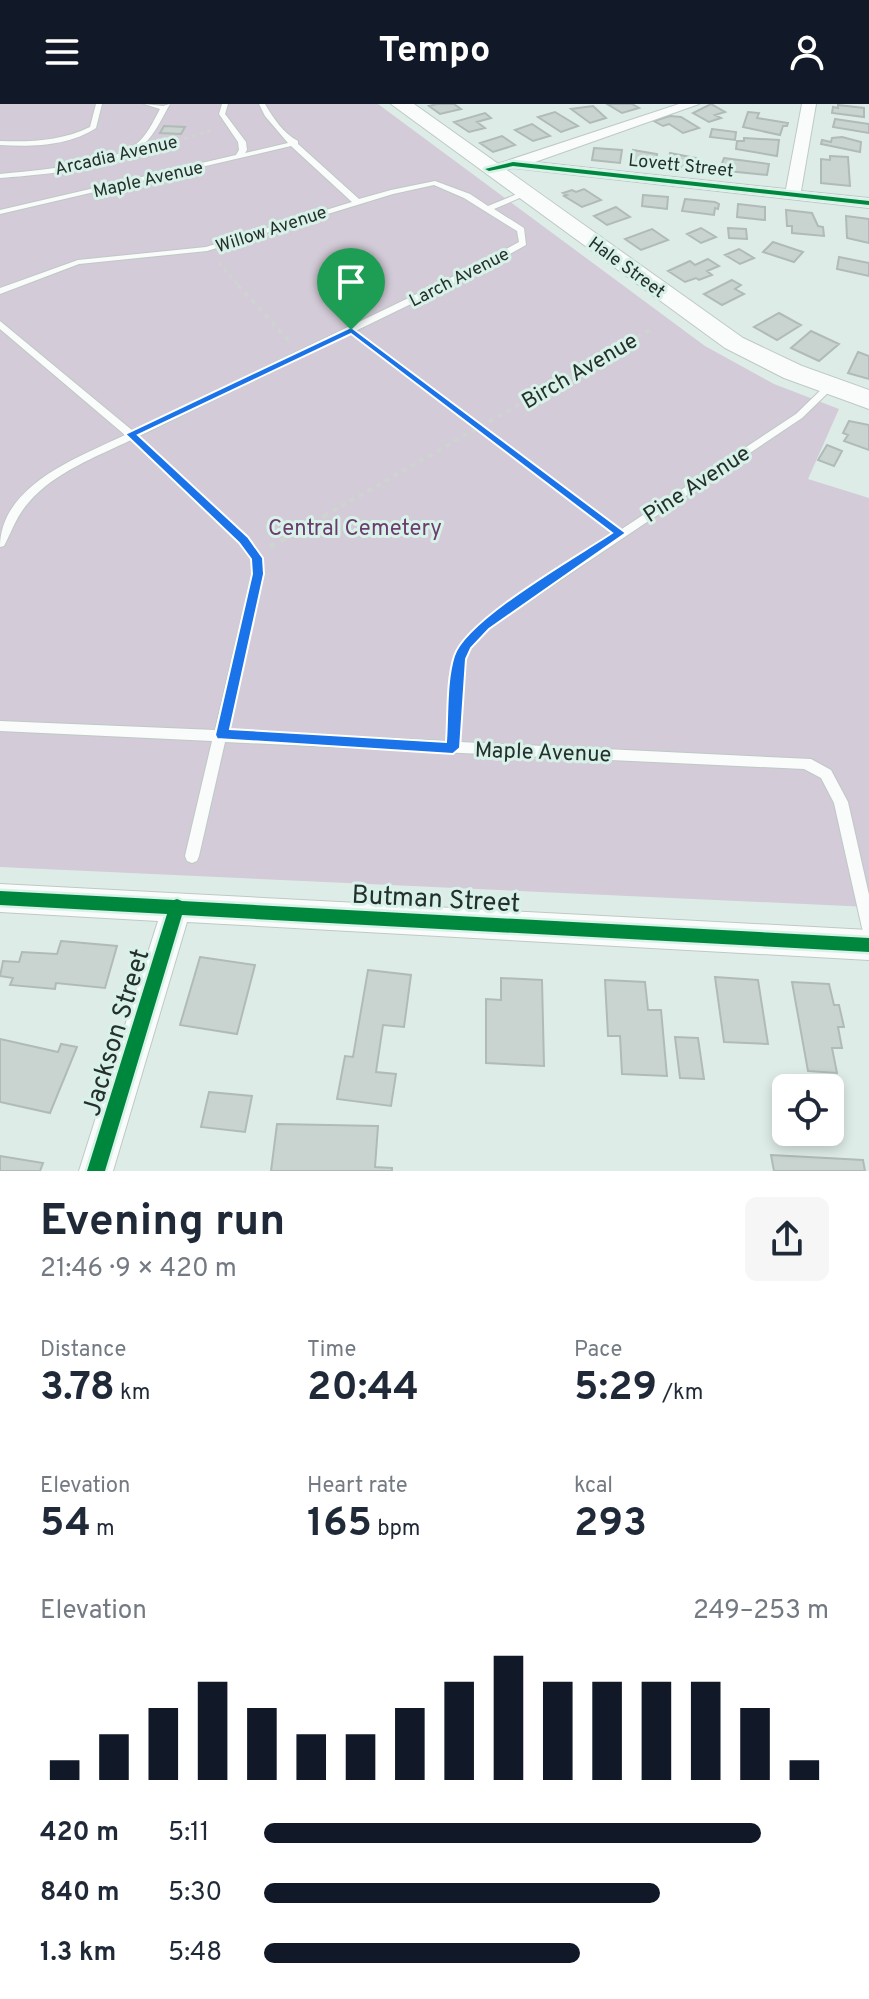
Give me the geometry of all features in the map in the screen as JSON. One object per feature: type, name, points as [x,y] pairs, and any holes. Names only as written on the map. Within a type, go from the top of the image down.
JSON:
[{"type":"main road","name":"Hale Street","points":[[401,104],[501,167],[525,194],[734,343],[823,393],[869,400]]},
{"type":"street","points":[[501,167],[692,104]]},
{"type":"street","points":[[792,196],[809,104]]},
{"type":"street","name":"Lovett Street","points":[[501,167],[869,203]]},
{"type":"street","name":"Butman Street","points":[[0,898],[869,945]]},
{"type":"street","name":"Jackson Street","points":[[96,1171],[177,906]]},
{"type":"lane","points":[[0,143],[46,144],[82,134],[93,128],[99,104]]},
{"type":"lane","points":[[124,154],[146,139],[165,106],[147,104]]},
{"type":"lane","points":[[225,104],[222,114],[242,142],[243,150],[239,156]]},
{"type":"lane","points":[[262,104],[266,115],[357,202]]},
{"type":"lane","name":"Maple Avenue","points":[[0,212],[295,143]]},
{"type":"lane","name":"Arcadia Avenue","points":[[0,176],[72,167],[124,154]]},
{"type":"lane","name":"Willow Avenue","points":[[0,291],[50,271],[97,258],[207,249],[357,202],[435,183],[446,185],[490,208]]},
{"type":"lane","points":[[490,208],[525,194]]},
{"type":"lane","name":"Larch Avenue","points":[[0,543],[13,513],[29,491],[65,468],[513,251],[523,243],[521,230],[490,208]]},
{"type":"lane","points":[[0,324],[131,434],[243,540],[257,558],[258,574],[192,856]]},
{"type":"lane","name":"Pine Avenue","points":[[453,748],[460,659],[466,645],[485,625],[799,416],[823,393]]},
{"type":"lane","name":"Maple Avenue","points":[[0,726],[784,760],[817,767],[834,784],[841,802],[869,928]]},
{"type":"path","points":[[207,249],[301,354]]},
{"type":"path","points":[[351,330],[620,533]]},
{"type":"green space","name":"Central Cemetery","points":[[0,104],[378,104],[705,346],[774,384],[839,409],[808,479],[869,498],[869,907],[0,867]]},
{"type":"building","points":[[454,104],[461,109],[440,114],[429,106]]},
{"type":"building","points":[[607,104],[632,104],[639,108],[622,113]]},
{"type":"building","points":[[711,104],[725,112],[715,115],[721,118],[709,122],[693,113]]},
{"type":"building","points":[[838,105],[864,108],[864,117],[832,113],[833,107],[838,108]]},
{"type":"building","points":[[593,106],[606,118],[590,123],[571,109]]},
{"type":"building","points":[[555,112],[578,126],[561,132],[538,117]]},
{"type":"building","points":[[748,112],[759,113],[757,118],[788,123],[783,126],[780,135],[743,127]]},
{"type":"building","points":[[485,113],[491,118],[477,122],[485,128],[469,132],[454,122]]},
{"type":"building","points":[[670,116],[681,117],[699,128],[683,133],[669,124],[663,126],[654,121]]},
{"type":"building","points":[[835,119],[869,124],[869,133],[833,127]]},
{"type":"building","points":[[532,124],[550,136],[533,141],[515,130]]},
{"type":"building","points":[[164,126],[185,127],[181,134],[160,133]]},
{"type":"building","points":[[712,129],[736,132],[735,140],[710,137]]},
{"type":"building","points":[[502,136],[515,145],[493,152],[480,143]]},
{"type":"building","points":[[744,138],[779,140],[777,156],[736,149],[737,141],[744,141]]},
{"type":"building","points":[[832,138],[861,142],[860,152],[821,144],[822,140],[831,142]]},
{"type":"building","points":[[594,148],[622,150],[620,163],[592,160]]},
{"type":"building","points":[[633,150],[657,154],[656,160],[652,160],[652,166],[630,164]]},
{"type":"building","points":[[670,153],[696,158],[694,168],[668,168]]},
{"type":"building","points":[[830,156],[848,157],[850,186],[821,183],[821,159],[830,160]]},
{"type":"building","points":[[724,158],[769,164],[767,175],[728,171],[729,167],[721,166]]},
{"type":"building","points":[[584,189],[601,200],[582,207],[563,193],[576,192]]},
{"type":"building","points":[[643,195],[668,197],[667,209],[642,206]]},
{"type":"building","points":[[685,199],[715,202],[719,204],[718,209],[715,208],[714,215],[682,211]]},
{"type":"building","points":[[738,204],[765,207],[765,220],[737,217]]},
{"type":"building","points":[[616,207],[630,217],[607,225],[594,216]]},
{"type":"building","points":[[786,210],[812,213],[818,226],[823,227],[824,236],[792,233],[792,226],[787,226]]},
{"type":"building","points":[[846,216],[869,219],[869,243],[847,238]]},
{"type":"building","points":[[701,228],[716,237],[701,243],[687,234]]},
{"type":"building","points":[[728,228],[746,229],[747,239],[729,238]]},
{"type":"building","points":[[652,229],[668,240],[641,250],[625,239]]},
{"type":"building","points":[[773,242],[803,252],[794,262],[763,252]]},
{"type":"building","points":[[739,249],[754,258],[740,264],[725,255]]},
{"type":"building","points":[[839,257],[869,263],[869,276],[837,269]]},
{"type":"building","points":[[708,259],[719,266],[707,271],[712,275],[699,280],[696,278],[685,282],[668,271],[690,261],[695,265]]},
{"type":"building","points":[[732,280],[741,285],[735,289],[744,294],[722,305],[704,294]]},
{"type":"building","points":[[779,313],[801,325],[777,340],[754,327]]},
{"type":"building","points":[[811,331],[839,344],[819,361],[791,348]]},
{"type":"building","points":[[858,352],[869,356],[869,379],[848,373]]},
{"type":"building","points":[[849,421],[869,425],[869,450],[844,441],[848,435],[843,433]]},
{"type":"building","points":[[827,445],[842,451],[834,466],[818,460]]},
{"type":"building","points":[[61,941],[117,946],[105,988],[56,983],[55,989],[10,985],[13,978],[0,976],[3,961],[19,962],[22,952],[57,954]]},
{"type":"building","points":[[200,957],[255,965],[237,1034],[180,1025]]},
{"type":"building","points":[[368,970],[411,975],[404,1027],[383,1025],[376,1072],[396,1074],[391,1106],[337,1099],[345,1056],[353,1057]]},
{"type":"building","points":[[715,977],[758,980],[768,1044],[724,1042]]},
{"type":"building","points":[[501,978],[542,980],[544,1066],[486,1063],[486,999],[501,1000]]},
{"type":"building","points":[[605,980],[645,982],[648,1010],[661,1010],[667,1076],[622,1074],[620,1036],[608,1036]]},
{"type":"building","points":[[792,982],[829,984],[834,1005],[839,1005],[844,1027],[838,1027],[842,1048],[832,1048],[837,1073],[808,1071]]},
{"type":"building","points":[[675,1037],[698,1038],[704,1079],[680,1078]]},
{"type":"building","points":[[0,1039],[58,1052],[61,1044],[77,1047],[50,1113],[0,1102]]},
{"type":"building","points":[[209,1092],[252,1096],[245,1132],[201,1127]]},
{"type":"building","points":[[277,1124],[378,1126],[375,1167],[392,1168],[392,1171],[271,1171]]},
{"type":"building","points":[[771,1155],[863,1160],[865,1171],[774,1171]]},
{"type":"building","points":[[0,1156],[43,1163],[40,1171],[0,1171]]},
{"type":"cycle path","points":[[489,169],[513,164],[869,203]]},
{"type":"cycle path","points":[[0,898],[869,945]]},
{"type":"cycle path","points":[[96,1171],[177,906]]},
{"type":"route","points":[[351,330],[620,533],[485,625],[466,645],[460,659],[453,748],[222,735],[258,574],[257,558],[243,540],[131,434],[351,330]]}]
